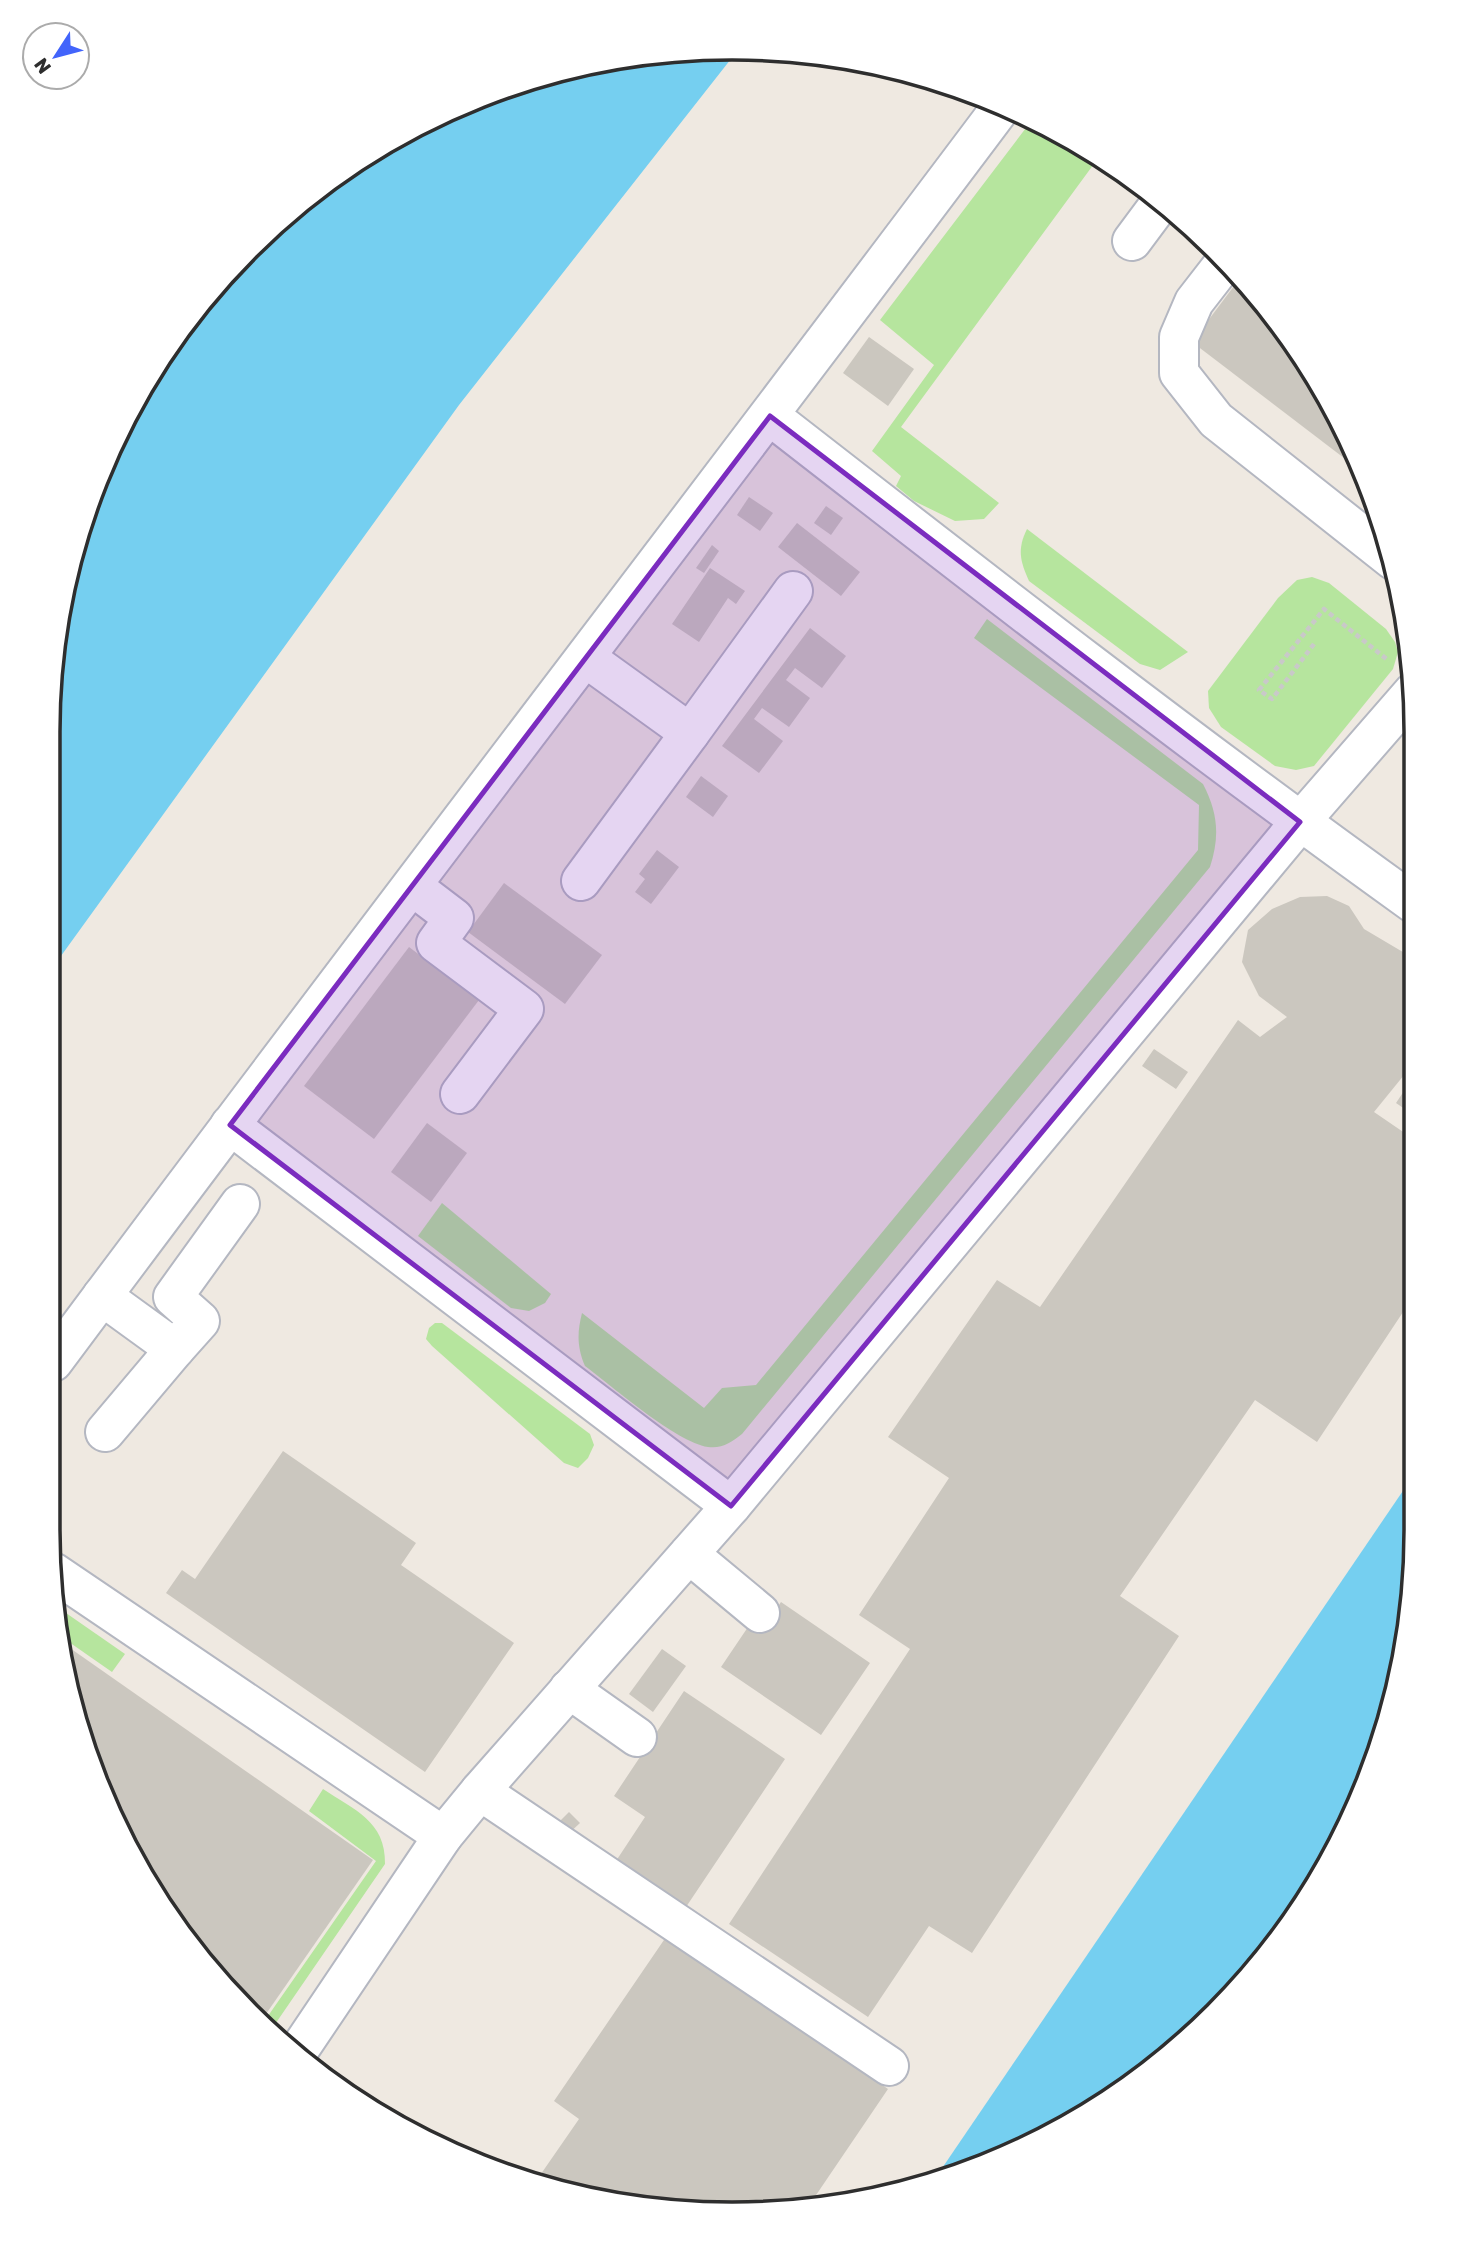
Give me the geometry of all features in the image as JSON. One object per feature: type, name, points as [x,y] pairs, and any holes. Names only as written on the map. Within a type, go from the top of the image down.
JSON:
[{"type":"street","points":[[60,1353],[996,114]]},
{"type":"street","points":[[1132,241],[1155,210]]},
{"type":"street","points":[[1219,269],[1194,302],[1179,337],[1179,373],[1216,420],[1378,548]]},
{"type":"street","points":[[770,416],[1300,822],[1404,897]]},
{"type":"street","points":[[581,881],[793,591]]},
{"type":"street","points":[[586,658],[690,733]]},
{"type":"street","points":[[301,2047],[443,1836],[731,1506],[1300,822],[1403,704]]},
{"type":"street","points":[[412,886],[454,918],[436,943],[524,1009],[460,1094]]},
{"type":"street","points":[[230,1125],[731,1506]]},
{"type":"street","points":[[105,1432],[200,1321],[173,1297],[240,1204]]},
{"type":"street","points":[[102,1296],[175,1349]]},
{"type":"street","points":[[689,1554],[760,1613]]},
{"type":"street","points":[[61,1578],[443,1836]]},
{"type":"street","points":[[569,1689],[637,1737]]},
{"type":"street","points":[[480,1791],[889,2066]]},
{"type":"path","points":[[1314,644],[1272,699],[1259,690],[1324,608],[1390,661]]},
{"type":"highlighted area","points":[[770,416],[1300,822],[731,1506],[230,1125]]},
{"type":"green space","points":[[1026,128],[1093,165],[901,427],[999,503],[984,519],[955,521],[914,501],[896,486],[901,476],[872,451],[934,365],[880,320]]},
{"type":"green space","points":[[1027,529],[1188,652],[1160,670],[1140,664],[1029,581],[1021,555]]},
{"type":"green space","points":[[1312,577],[1329,583],[1386,629],[1398,652],[1393,669],[1314,766],[1296,770],[1275,766],[1221,727],[1209,708],[1208,691],[1278,598],[1297,580]]},
{"type":"green space","points":[[987,619],[1203,784],[1212,805],[1216,825],[1210,867],[742,1434],[718,1447],[695,1443],[662,1425],[585,1366],[579,1340],[582,1313],[704,1408],[722,1388],[756,1385],[1198,850],[1199,805],[974,638]]},
{"type":"green space","points":[[442,1203],[551,1294],[545,1303],[529,1311],[511,1308],[418,1236]]},
{"type":"green space","points":[[435,1323],[442,1323],[590,1434],[594,1445],[588,1458],[578,1468],[564,1463],[432,1346],[426,1339],[429,1328]]},
{"type":"green space","points":[[66,1613],[125,1654],[112,1672],[69,1642]]},
{"type":"green space","points":[[323,1789],[357,1811],[374,1827],[380,1837],[385,1864],[275,2024],[267,2017],[376,1861],[309,1811]]},
{"type":"water","points":[[730,60],[459,405],[60,957],[61,688],[72,600],[95,515],[129,434],[150,395],[198,322],[256,256],[322,198],[358,173],[434,129],[515,95],[600,72],[644,65]]},
{"type":"water","points":[[1404,1489],[1398,1618],[1381,1704],[1368,1747],[1334,1828],[1290,1904],[1237,1974],[1175,2036],[1141,2064],[1068,2112],[1029,2133],[942,2169]]},
{"type":"building","points":[[1234,285],[1290,358],[1334,434],[1345,459],[1192,342]]},
{"type":"building","points":[[869,337],[914,369],[888,406],[843,373]]},
{"type":"building","points":[[749,497],[773,513],[760,531],[737,515]]},
{"type":"building","points":[[826,506],[843,518],[831,535],[814,523]]},
{"type":"building","points":[[797,523],[860,572],[841,596],[778,547]]},
{"type":"building","points":[[712,545],[719,551],[704,573],[696,568]]},
{"type":"building","points":[[710,568],[745,591],[736,604],[728,598],[699,642],[672,624]]},
{"type":"building","points":[[810,628],[846,656],[822,688],[795,668],[786,680],[810,698],[789,727],[762,708],[754,719],[783,741],[759,773],[722,746]]},
{"type":"building","points":[[701,776],[728,796],[713,817],[686,797]]},
{"type":"building","points":[[657,850],[679,867],[651,904],[635,892],[645,879],[639,874]]},
{"type":"building","points":[[504,883],[602,955],[565,1004],[468,932]]},
{"type":"building","points":[[1327,896],[1349,906],[1364,929],[1404,953],[1404,1075],[1374,1112],[1404,1133],[1404,1311],[1317,1442],[1255,1400],[1120,1596],[1179,1636],[972,1953],[929,1926],[868,2017],[729,1924],[910,1649],[859,1615],[949,1478],[888,1437],[997,1280],[1040,1307],[1238,1020],[1260,1037],[1287,1017],[1259,996],[1242,962],[1248,930],[1272,909],[1300,897]]},
{"type":"building","points":[[409,947],[479,1000],[374,1139],[304,1086]]},
{"type":"building","points":[[1154,1049],[1188,1072],[1176,1089],[1142,1066]]},
{"type":"building","points":[[1404,1091],[1404,1108],[1396,1103]]},
{"type":"building","points":[[427,1123],[467,1153],[431,1202],[391,1172]]},
{"type":"building","points":[[283,1451],[416,1543],[401,1565],[514,1643],[425,1772],[166,1593],[182,1570],[195,1579]]},
{"type":"building","points":[[781,1602],[870,1663],[821,1735],[721,1667],[748,1627],[759,1634]]},
{"type":"building","points":[[70,1648],[373,1860],[265,2015],[198,1940],[150,1867],[129,1828],[95,1747]]},
{"type":"building","points":[[662,1649],[686,1666],[653,1712],[629,1694]]},
{"type":"building","points":[[684,1691],[785,1759],[684,1910],[614,1864],[645,1817],[614,1796]]},
{"type":"building","points":[[569,1812],[580,1823],[566,1836],[555,1826]]},
{"type":"building","points":[[666,1937],[888,2089],[814,2197],[775,2201],[688,2201],[644,2197],[600,2190],[540,2175],[579,2119],[554,2101]]}]
